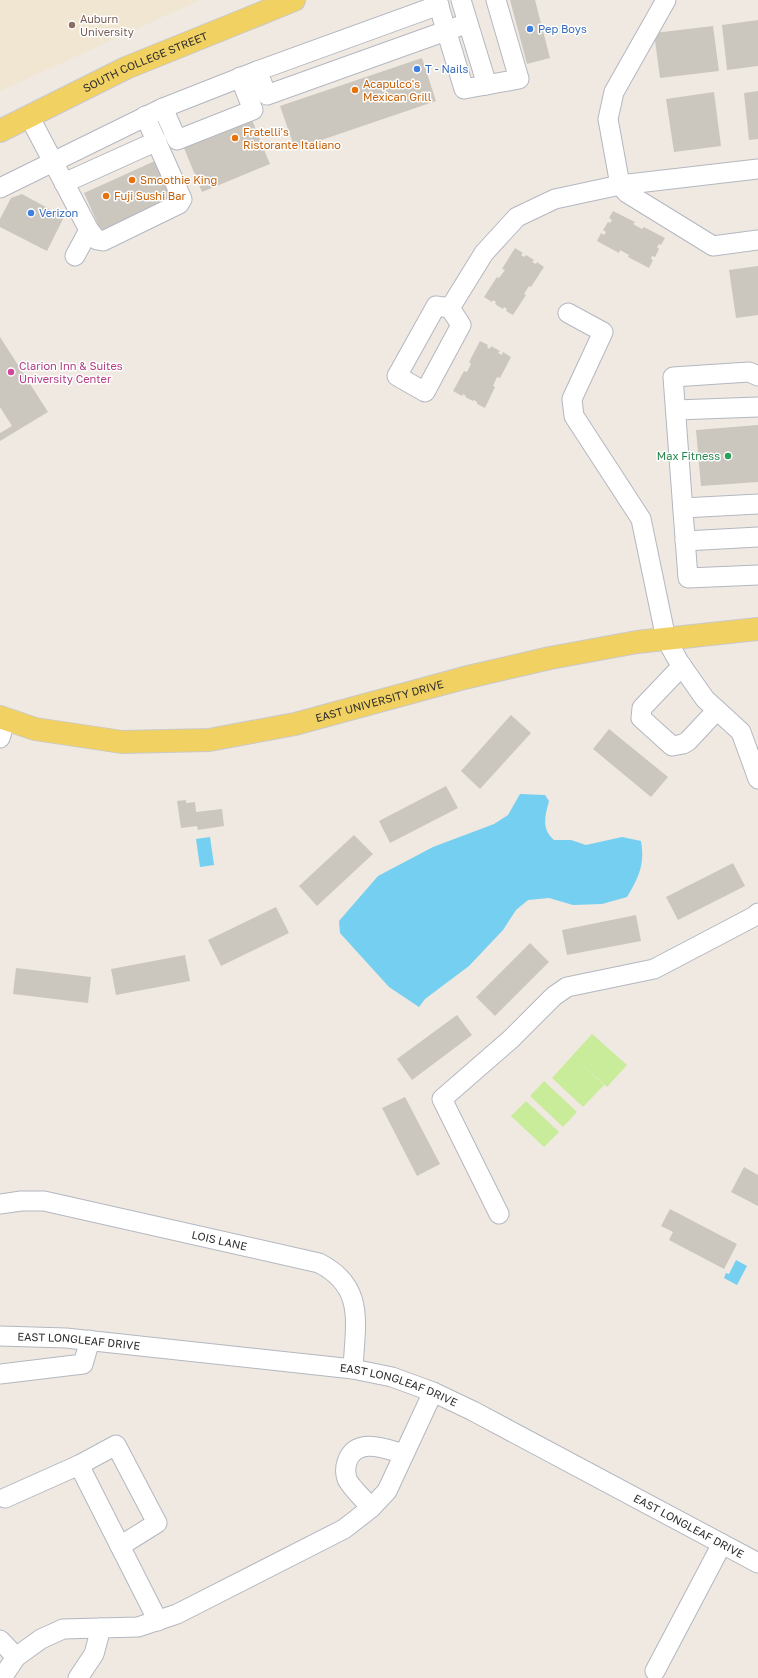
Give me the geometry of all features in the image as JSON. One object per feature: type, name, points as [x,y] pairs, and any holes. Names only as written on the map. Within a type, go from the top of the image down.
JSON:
[{"type":"main road","name":"SOUTH COLLEGE STREET","points":[[0,131],[126,68],[294,0]]},
{"type":"main road","name":"EAST UNIVERSITY DRIVE","points":[[2,724],[122,742],[209,740],[295,724],[464,678],[550,658],[637,642],[758,629]]},
{"type":"street","points":[[461,0],[488,85]]},
{"type":"street","points":[[0,188],[162,108],[438,2],[464,89],[519,79],[496,0]]},
{"type":"street","points":[[666,0],[614,92],[608,119],[620,185],[627,193],[713,246],[758,240]]},
{"type":"street","points":[[249,74],[267,95],[468,23]]},
{"type":"street","points":[[162,108],[177,140],[253,110],[249,74]]},
{"type":"street","points":[[29,116],[89,230],[97,240],[103,241],[179,204],[182,198],[145,116]]},
{"type":"street","points":[[64,183],[157,141]]},
{"type":"street","points":[[450,308],[484,253],[517,217],[555,199],[620,185],[758,169]]},
{"type":"street","points":[[75,256],[89,230]]},
{"type":"street","points":[[568,314],[603,332],[572,399],[574,416],[641,519],[666,639],[682,666],[706,699],[741,732],[758,779]]},
{"type":"street","points":[[758,376],[749,372],[673,377],[688,578],[758,575]]},
{"type":"street","points":[[676,410],[758,407]]},
{"type":"street","points":[[683,508],[758,504]]},
{"type":"street","points":[[685,541],[758,537]]},
{"type":"street","points":[[682,666],[642,708],[641,718],[672,746],[684,744],[688,741],[717,710]]},
{"type":"street","points":[[499,1214],[442,1099],[511,1039],[554,996],[567,986],[654,969],[755,916],[758,913]]},
{"type":"street","name":"LOIS LANE","points":[[0,1204],[22,1201],[44,1202],[319,1263],[332,1270],[344,1282],[352,1297],[356,1314],[353,1369]]},
{"type":"street","name":"EAST LONGLEAF DRIVE","points":[[0,1336],[44,1336],[90,1340],[353,1369],[392,1377],[433,1392],[473,1411],[758,1563]]},
{"type":"street","points":[[0,1374],[83,1364],[90,1340]]},
{"type":"street","points":[[2,1678],[16,1658],[41,1639],[63,1629],[138,1627],[158,1621],[177,1614],[344,1529],[371,1508],[387,1491],[433,1392]]},
{"type":"street","points":[[5,1498],[79,1465],[116,1445],[157,1523],[120,1546]]},
{"type":"street","points":[[371,1508],[348,1481],[344,1469],[348,1458],[356,1450],[366,1445],[404,1454]]},
{"type":"street","points":[[79,1465],[158,1621]]},
{"type":"street","points":[[654,1671],[722,1544]]},
{"type":"street","points":[[78,1678],[94,1654],[102,1628]]},
{"type":"street","points":[[0,1640],[16,1658]]},
{"type":"shaded area","name":"Auburn University","points":[[0,0],[200,0],[0,91]]},
{"type":"green space","points":[[592,1034],[627,1065],[607,1087],[574,1057],[604,1085],[583,1107],[552,1078]]},
{"type":"green space","points":[[544,1081],[577,1112],[563,1127],[530,1096]]},
{"type":"green space","points":[[526,1101],[559,1132],[544,1147],[511,1116]]},
{"type":"water","points":[[520,794],[545,795],[549,801],[545,817],[546,827],[550,836],[554,840],[571,840],[586,845],[622,837],[641,841],[642,857],[638,877],[627,897],[602,904],[573,905],[549,898],[528,900],[516,910],[503,930],[469,966],[425,999],[419,1007],[389,987],[340,933],[339,921],[378,876],[433,847],[494,824],[508,815]]},
{"type":"water","points":[[210,837],[214,865],[200,867],[196,839]]},
{"type":"water","points":[[736,1260],[747,1266],[737,1285],[724,1278],[726,1273],[729,1274]]},
{"type":"building","name":"Pep Boys","points":[[510,0],[535,0],[550,58],[527,64]]},
{"type":"building","points":[[758,20],[758,66],[727,70],[722,25]]},
{"type":"building","points":[[713,26],[719,71],[660,78],[654,33]]},
{"type":"building","points":[[422,58],[436,101],[295,149],[280,106]]},
{"type":"building","points":[[758,91],[758,139],[749,140],[744,93]]},
{"type":"building","points":[[714,92],[721,146],[674,152],[666,99]]},
{"type":"building","points":[[252,120],[270,164],[202,192],[184,148]]},
{"type":"building","points":[[157,160],[175,198],[101,231],[84,193]]},
{"type":"building","points":[[22,194],[64,217],[47,251],[0,227],[0,219],[11,198]]},
{"type":"building","points":[[613,211],[635,222],[633,224],[642,229],[644,227],[665,238],[661,245],[659,244],[657,247],[659,249],[655,257],[652,256],[651,259],[653,260],[649,268],[628,257],[629,255],[620,250],[619,253],[597,241],[601,233],[604,235],[606,232],[603,230],[608,222],[610,223],[612,220],[609,218]]},
{"type":"building","points":[[515,248],[523,253],[521,255],[524,257],[526,255],[534,260],[532,262],[536,264],[537,262],[544,267],[531,287],[529,286],[524,294],[526,295],[513,315],[506,311],[507,309],[504,307],[503,309],[495,304],[496,302],[493,300],[492,302],[484,297],[497,277],[499,278],[505,270],[502,269]]},
{"type":"building","points":[[758,266],[758,315],[736,318],[729,270]]},
{"type":"building","name":"Clarion Inn & Suites University Center","points":[[0,337],[48,412],[0,441],[0,433],[12,426],[0,407]]},
{"type":"building","points":[[480,341],[488,345],[487,347],[490,349],[491,346],[500,351],[498,353],[502,355],[503,352],[511,357],[500,378],[497,377],[493,386],[495,387],[485,408],[477,404],[474,400],[473,401],[465,397],[466,396],[463,394],[462,396],[453,391],[464,371],[467,372],[471,364],[469,362]]},
{"type":"building","name":"Max Fitness","points":[[758,425],[758,482],[701,486],[696,430]]},
{"type":"building","points":[[511,715],[531,733],[480,789],[461,771]]},
{"type":"building","points":[[609,729],[668,777],[651,797],[593,749]]},
{"type":"building","points":[[446,786],[458,808],[390,843],[379,821]]},
{"type":"building","points":[[186,800],[186,803],[195,802],[196,812],[222,809],[224,826],[198,830],[197,826],[181,828],[177,801]]},
{"type":"building","points":[[354,835],[373,854],[317,906],[299,886]]},
{"type":"building","points":[[733,863],[745,886],[678,920],[666,897]]},
{"type":"building","points":[[276,907],[289,933],[221,966],[208,940]]},
{"type":"building","points":[[636,915],[641,941],[567,955],[562,930]]},
{"type":"building","points":[[530,943],[549,962],[495,1016],[476,997]]},
{"type":"building","points":[[185,955],[190,981],[116,995],[111,969]]},
{"type":"building","points":[[16,968],[91,977],[88,1003],[13,994]]},
{"type":"building","points":[[457,1015],[472,1035],[412,1080],[397,1059]]},
{"type":"building","points":[[405,1097],[440,1164],[417,1176],[382,1108]]},
{"type":"building","points":[[744,1167],[758,1175],[758,1206],[731,1192]]},
{"type":"building","points":[[670,1209],[737,1244],[724,1269],[669,1240],[673,1232],[661,1226]]},
{"type":"place","name":"Auburn University","points":[[72,25]]},
{"type":"place","name":"Pep Boys","points":[[530,29]]},
{"type":"place","name":"T - Nails","points":[[417,69]]},
{"type":"place","name":"Acapulco's Mexican Grill","points":[[355,90]]},
{"type":"place","name":"Fratelli's Ristorante Italiano","points":[[235,138]]},
{"type":"place","name":"Smoothie King","points":[[132,180]]},
{"type":"place","name":"Fuji Sushi Bar","points":[[106,196]]},
{"type":"place","name":"Verizon","points":[[31,213]]},
{"type":"place","name":"Clarion Inn & Suites University Center","points":[[11,372]]},
{"type":"place","name":"Max Fitness","points":[[728,456]]}]
